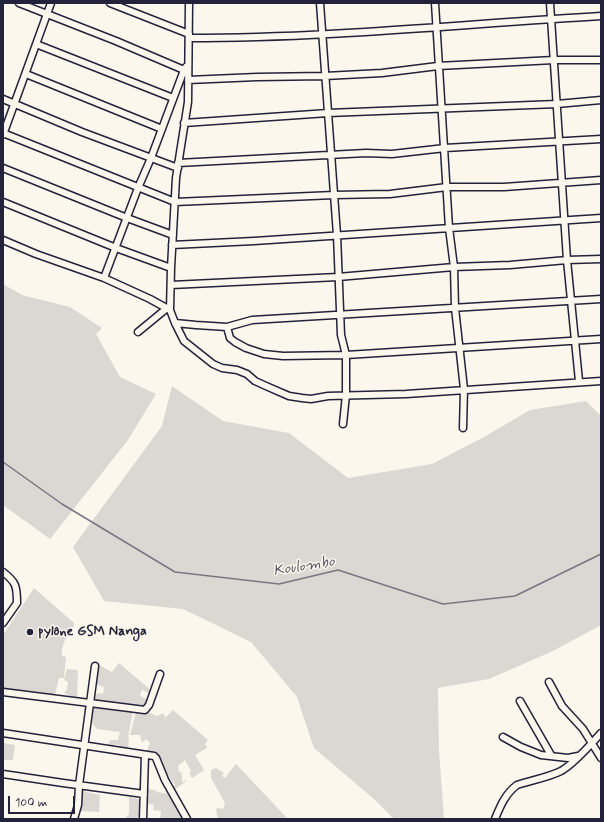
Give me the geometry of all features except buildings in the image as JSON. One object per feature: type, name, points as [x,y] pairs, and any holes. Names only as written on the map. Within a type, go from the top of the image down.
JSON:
[{"type":"street","points":[[18,3],[185,68]]},
{"type":"street","points":[[51,3],[3,134],[175,202],[390,194],[448,187],[504,186],[601,180]]},
{"type":"street","points":[[110,3],[189,36],[268,37],[436,28],[601,16]]},
{"type":"street","points":[[104,278],[138,188],[152,158],[185,68],[189,36],[189,3]]},
{"type":"street","points":[[320,3],[337,235],[341,335],[346,355],[346,395],[343,424]]},
{"type":"street","points":[[435,3],[441,108],[454,267],[455,308],[464,389],[463,428]]},
{"type":"street","points":[[550,3],[567,260],[579,381]]},
{"type":"street","points":[[36,44],[173,98]]},
{"type":"street","points":[[188,80],[257,76],[325,76],[382,73],[438,66],[554,60],[601,60]]},
{"type":"street","points":[[185,68],[188,80],[188,102],[176,178],[172,235],[171,285],[168,310],[184,341],[213,364],[222,368],[237,370],[247,374],[255,381],[289,396],[311,399],[328,396],[406,394],[579,381],[601,381]]},
{"type":"street","points":[[26,74],[162,129]]},
{"type":"street","points":[[3,99],[82,132],[152,158],[178,165],[366,153],[392,154],[445,148],[601,139]]},
{"type":"street","points":[[184,123],[328,113],[557,104],[601,100]]},
{"type":"street","points":[[3,168],[172,235]]},
{"type":"street","points":[[3,202],[116,248],[171,268]]},
{"type":"street","points":[[172,245],[601,218]]},
{"type":"street","points":[[3,240],[42,256],[104,278],[150,299],[168,310]]},
{"type":"street","points":[[171,285],[338,277],[454,267],[601,259]]},
{"type":"street","points":[[174,323],[227,327],[252,320],[601,299]]},
{"type":"street","points":[[138,332],[168,310]]},
{"type":"street","points":[[227,327],[230,338],[246,348],[264,354],[283,356],[346,355],[601,339]]},
{"type":"street","points":[[3,572],[11,578],[16,585],[18,602],[3,623]]},
{"type":"street","points":[[74,819],[78,805],[79,785],[95,666]]},
{"type":"street","points":[[3,692],[145,710],[149,705],[160,674]]},
{"type":"street","points":[[548,682],[562,706],[583,729],[601,758]]},
{"type":"street","points":[[520,702],[551,755]]},
{"type":"street","points":[[3,733],[154,756],[165,780],[187,819]]},
{"type":"street","points":[[495,819],[504,800],[512,789],[517,785],[554,774],[562,770],[601,733]]},
{"type":"street","points":[[503,737],[540,755],[568,758],[578,756]]},
{"type":"street","points":[[143,819],[145,755]]},
{"type":"street","points":[[3,774],[144,794]]},
{"type":"shaded area","points":[[3,284],[22,295],[70,307],[102,328],[96,334],[120,377],[156,394],[128,440],[50,539],[3,505]]},
{"type":"shaded area","points":[[172,386],[223,421],[289,433],[348,478],[432,464],[484,437],[530,410],[586,401],[601,416],[601,625],[553,651],[489,679],[438,688],[439,750],[444,819],[394,819],[374,799],[314,748],[297,697],[251,642],[183,609],[104,601],[73,547],[162,426]]},
{"type":"shaded area","points":[[34,588],[74,623],[74,626],[65,640],[62,649],[62,656],[66,657],[64,678],[59,678],[54,698],[3,691],[3,635]]},
{"type":"shaded area","points":[[119,663],[153,692],[150,701],[148,699],[150,694],[142,690],[140,695],[149,702],[144,709],[93,703],[97,693],[103,694],[104,687],[95,684],[95,680],[97,680],[96,675],[98,673],[96,671],[97,664],[112,672]]},
{"type":"shaded area","points":[[67,669],[78,670],[77,699],[70,700],[69,695],[64,693],[67,689],[68,682],[64,680]]},
{"type":"shaded area","points":[[93,706],[133,711],[128,737],[128,749],[121,749],[121,746],[115,744],[114,748],[108,747],[110,740],[118,740],[120,732],[97,729],[91,722]]},
{"type":"shaded area","points":[[173,710],[208,740],[205,744],[207,748],[195,755],[204,770],[192,778],[189,773],[191,771],[185,760],[178,766],[179,772],[182,773],[182,782],[188,780],[174,790],[173,787],[175,785],[168,775],[165,776],[155,753],[149,753],[147,750],[150,743],[146,739],[142,743],[140,735],[130,735],[136,712],[148,712],[157,716],[164,713],[165,718]]},
{"type":"shaded area","points":[[3,743],[15,745],[13,760],[3,760]]},
{"type":"shaded area","points":[[236,764],[288,819],[218,819],[216,811],[217,808],[223,809],[225,803],[211,778],[211,770],[216,768],[224,773],[222,776],[225,778]]},
{"type":"shaded area","points":[[147,785],[151,790],[170,794],[184,819],[160,819],[161,811],[153,810],[154,805],[145,803],[146,796],[150,796],[148,793],[145,794]]},
{"type":"shaded area","points":[[82,791],[100,795],[99,812],[80,811]]},
{"type":"shaded area","points":[[129,797],[142,800],[142,815],[134,819],[127,819],[126,817],[129,814]]},
{"type":"waterway","name":"Koulombo","points":[[3,462],[62,504],[175,572],[279,584],[338,570],[443,604],[515,596],[601,554]]},
{"type":"place","name":"pylône GSM Nanga","points":[[30,632]]}]
